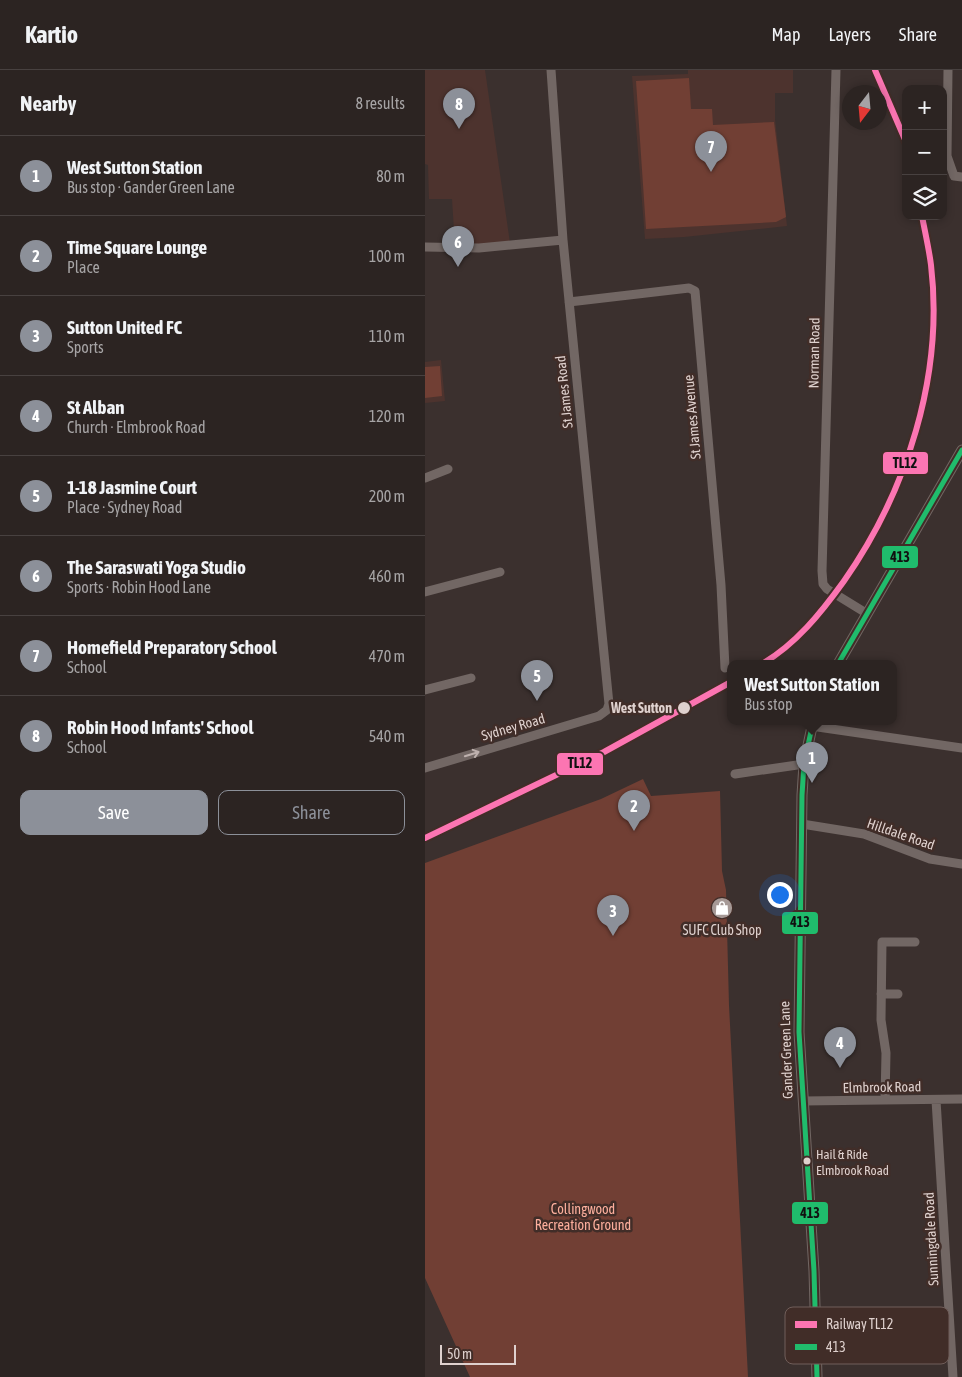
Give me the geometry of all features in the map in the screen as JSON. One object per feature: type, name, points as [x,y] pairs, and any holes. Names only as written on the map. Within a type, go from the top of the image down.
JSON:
[{"type":"street","name":"St James Road","points":[[551,70],[563,240],[609,704],[607,710]]},
{"type":"street","name":"Norman Road","points":[[836,70],[823,584],[827,589],[867,613]]},
{"type":"street","points":[[947,70],[947,156],[954,176],[962,177]]},
{"type":"street","points":[[425,247],[479,248],[563,240]]},
{"type":"street","name":"St James Avenue","points":[[569,302],[689,288],[695,291],[721,585],[725,668]]},
{"type":"street","points":[[840,660],[962,450]]},
{"type":"street","points":[[425,478],[448,469]]},
{"type":"street","points":[[425,592],[500,572]]},
{"type":"street","points":[[425,690],[471,678]]},
{"type":"street","name":"Sydney Road","points":[[425,768],[589,719],[607,710]]},
{"type":"street","name":"Gander Green Lane","points":[[812,725],[804,764],[799,1032],[815,1307]]},
{"type":"street","points":[[818,725],[962,748]]},
{"type":"street","points":[[735,774],[804,764]]},
{"type":"street","name":"Hilldale Road","points":[[802,824],[864,834],[930,859],[962,864]]},
{"type":"street","points":[[885,1100],[886,1053],[882,1031],[881,994],[882,942],[915,942]]},
{"type":"street","points":[[881,994],[899,994]]},
{"type":"street","name":"Elmbrook Road","points":[[803,1101],[962,1099]]},
{"type":"street","name":"Sunningdale Road","points":[[936,1100],[949,1307]]},
{"type":"street","name":"Sunningdale Road","points":[[949,1312],[953,1377]]},
{"type":"street","name":"Gander Green Lane","points":[[817,1364],[817,1377]]},
{"type":"shaded area","points":[[425,70],[485,70],[510,243],[455,246],[452,199],[429,199],[428,165],[425,164]]},
{"type":"shaded area","points":[[688,70],[793,70],[793,93],[775,93],[775,119],[787,226],[684,237],[645,239],[632,76],[688,74]]},
{"type":"shaded area","points":[[441,360],[445,401],[425,403],[425,362]]},
{"type":"green space","points":[[689,78],[691,109],[712,109],[713,125],[774,122],[786,217],[776,222],[646,229],[636,81]]},
{"type":"green space","points":[[440,366],[442,396],[425,398],[425,367]]},
{"type":"green space","name":"Collingwood Recreation Ground","points":[[643,779],[651,796],[720,791],[722,871],[726,890],[729,1005],[748,1377],[470,1377],[425,1278],[425,863],[601,799]]},
{"type":"rail line","name":"TL12","points":[[875,70],[902,133]]},
{"type":"rail line","name":"TL12","points":[[768,660],[786,647],[807,627],[844,581],[886,509],[903,470],[926,390],[932,348],[934,306],[931,265],[923,220]]},
{"type":"rail line","name":"TL12","points":[[425,838],[604,752],[727,684]]},
{"type":"transit line","name":"413","points":[[840,660],[962,450]]},
{"type":"transit line","name":"413","points":[[812,725],[804,764],[802,795],[799,1032],[815,1307]]},
{"type":"transit line","name":"413","points":[[817,1364],[817,1377]]},
{"type":"place","name":"Robin Hood Infants' School","points":[[459,129]]},
{"type":"place","name":"Homefield Preparatory School","points":[[711,172]]},
{"type":"place","name":"The Saraswati Yoga Studio","points":[[458,267]]},
{"type":"place","name":"1-18 Jasmine Court","points":[[537,701]]},
{"type":"place","name":"West Sutton","points":[[684,708]]},
{"type":"place","name":"West Sutton Station","points":[[812,783]]},
{"type":"place","name":"Time Square Lounge","points":[[634,831]]},
{"type":"place","name":"SUFC Club Shop","points":[[722,908]]},
{"type":"place","name":"Sutton United FC","points":[[613,936]]},
{"type":"place","name":"St Alban","points":[[840,1068]]},
{"type":"place","name":"Hail & Ride Elmbrook Road","points":[[807,1161]]}]
